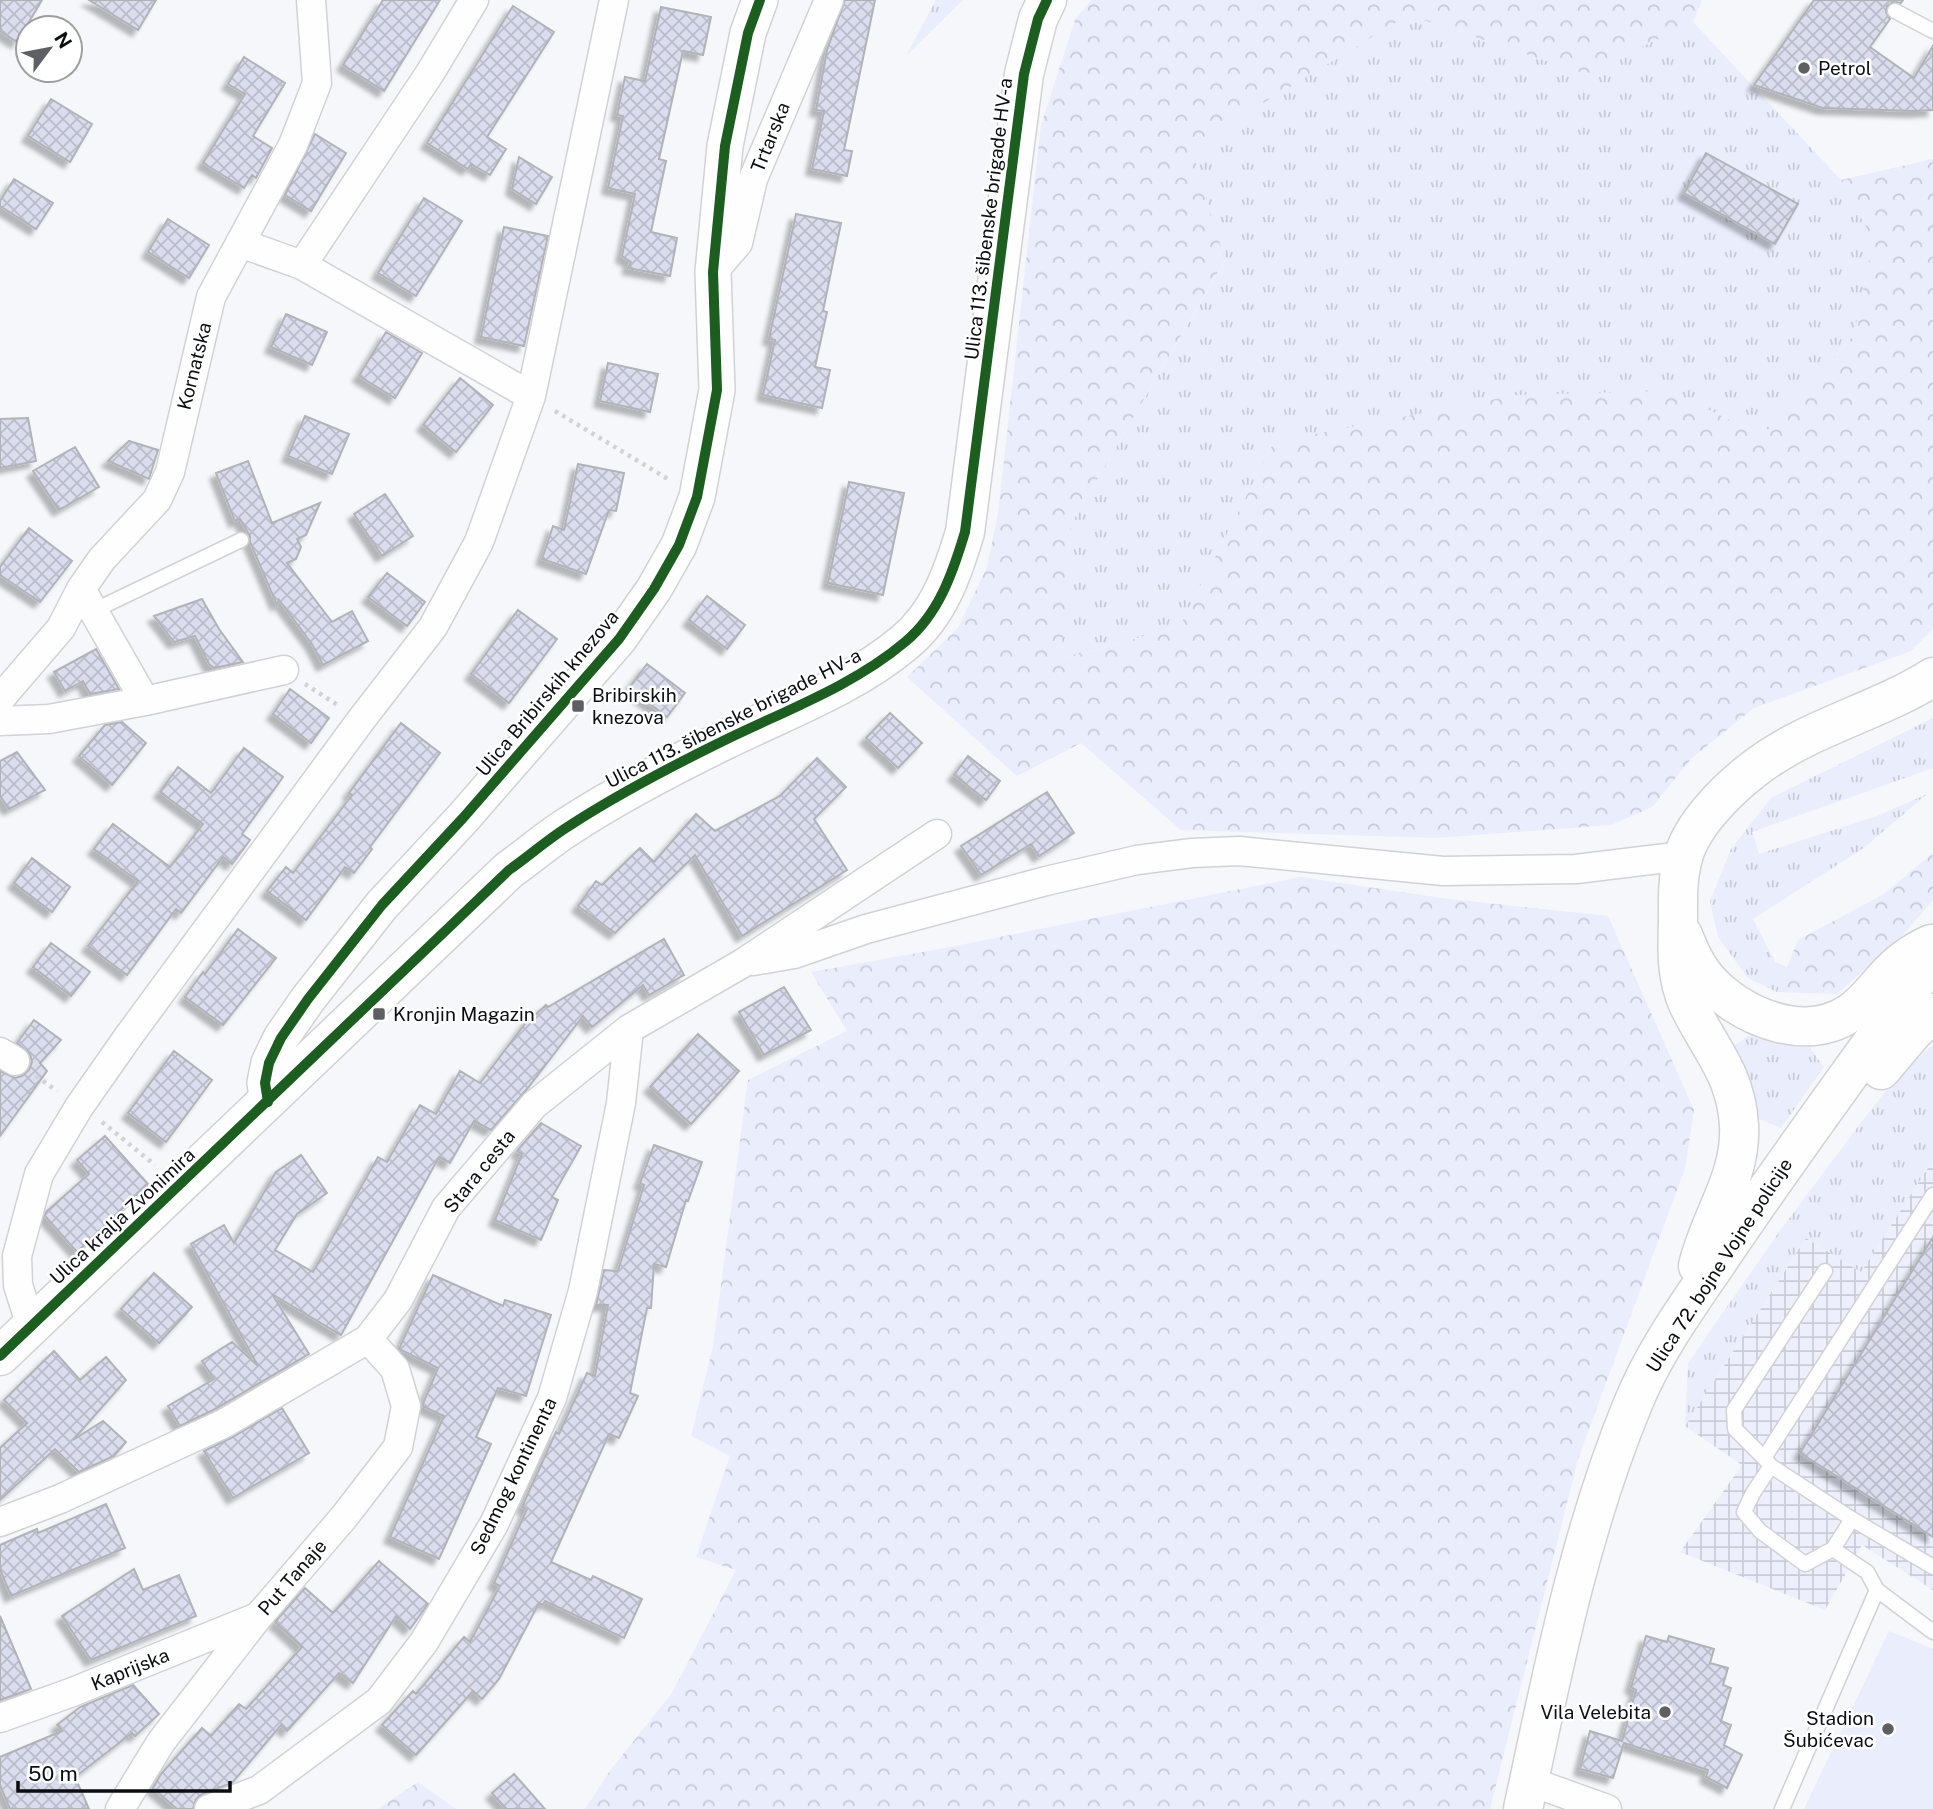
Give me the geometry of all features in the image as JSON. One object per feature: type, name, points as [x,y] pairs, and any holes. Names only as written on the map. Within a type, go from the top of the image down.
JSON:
[{"type":"main road","name":"Ulica 113. šibenske brigade HV-a","points":[[268,1102],[509,870],[567,827],[671,767],[858,676],[907,641],[934,609],[953,574],[965,532],[1024,74],[1038,19],[1047,0]]},
{"type":"main road","points":[[1701,1287],[1698,1266],[1702,1248],[1727,1192],[1737,1157],[1739,1125],[1734,1093],[1723,1063],[1688,1004],[1679,977],[1676,949],[1677,888],[1683,856],[1696,831],[1727,792],[1756,767],[1794,742],[1873,708],[1933,677]]},
{"type":"main road","points":[[1678,924],[1691,955],[1705,977],[1727,999],[1760,1018],[1793,1026],[1828,1024],[1850,1014],[1902,961],[1933,943]]},
{"type":"main road","name":"Ulica 72. bojne Vojne policije","points":[[1526,1795],[1558,1650],[1584,1550],[1632,1405],[1658,1352],[1701,1287],[1799,1143],[1933,959]]},
{"type":"main road","points":[[1799,1143],[1841,1117],[1914,1031],[1933,1013]]},
{"type":"main road","name":"Ulica kralja Zvonimira","points":[[0,1356],[268,1102]]},
{"type":"street","name":"Kornatska","points":[[0,699],[87,600],[102,559],[157,500],[170,472],[211,298],[293,145],[317,83],[311,0]]},
{"type":"street","points":[[302,265],[430,73],[474,0]]},
{"type":"street","points":[[31,1326],[18,1285],[17,1256],[39,1174],[79,1107],[361,720],[433,627],[478,542],[531,396],[614,0]]},
{"type":"street","name":"Ulica Bribirskih knezova","points":[[268,1102],[265,1083],[269,1063],[281,1038],[308,999],[382,905],[463,818],[619,639],[654,589],[679,545],[697,497],[717,390],[713,272],[725,146],[748,33],[760,0]]},
{"type":"street","name":"Trtarska","points":[[713,272],[738,243],[753,179],[829,0]]},
{"type":"street","points":[[240,243],[302,265],[531,396]]},
{"type":"street","points":[[87,600],[145,701]]},
{"type":"street","points":[[0,721],[49,719],[284,670]]},
{"type":"street","name":"Stara cesta","points":[[0,1522],[60,1499],[223,1424],[368,1339],[398,1300],[446,1208],[534,1105],[629,1029],[743,963],[937,834]]},
{"type":"street","points":[[743,963],[794,954],[866,929],[1046,881],[1136,860],[1192,853],[1239,851],[1443,871],[1576,869],[1683,856]]},
{"type":"street","name":"Sedmog kontinenta","points":[[209,1809],[259,1790],[379,1701],[424,1642],[494,1524],[552,1398],[583,1291],[621,1103],[629,1029]]},
{"type":"street","name":"Put Tanaje","points":[[120,1809],[161,1742],[258,1617],[344,1517],[398,1447],[406,1406],[395,1368],[368,1339]]},
{"type":"street","name":"Kaprijska","points":[[0,1718],[70,1693],[258,1617]]},
{"type":"street","points":[[1526,1795],[1606,1809]]},
{"type":"lane","points":[[1895,11],[1933,31]]},
{"type":"lane","points":[[87,600],[241,540]]},
{"type":"lane","points":[[1852,1519],[1833,1549],[1805,1564],[1760,1531],[1744,1512],[1768,1462],[1933,1195]]},
{"type":"lane","points":[[1825,1270],[1734,1410],[1735,1429],[1768,1462],[1852,1519],[1933,1567]]},
{"type":"lane","points":[[1833,1549],[1867,1572],[1877,1590],[1933,1632]]},
{"type":"lane","points":[[1782,1809],[1877,1590]]},
{"type":"path","points":[[531,396],[697,497]]},
{"type":"path","points":[[284,670],[361,720]]},
{"type":"shaded area","points":[[1933,1160],[1933,1590],[1862,1545],[1825,1610],[1680,1552],[1742,1465],[1685,1426],[1806,1238],[1861,1272]]},
{"type":"green space","points":[[936,0],[963,0],[906,56]]},
{"type":"green space","points":[[1091,0],[1702,0],[1693,22],[1586,74],[1408,15],[1191,147],[1225,260],[1071,524],[1061,660],[1180,626],[1274,442],[1516,395],[1667,391],[1763,435],[1854,335],[1873,240],[1841,180],[1933,159],[1933,629],[1911,651],[1754,708],[1692,758],[1652,807],[1611,825],[1437,838],[1181,830],[1081,743],[1017,776],[907,677],[958,628],[987,567],[998,514],[1041,125],[1075,20]]},
{"type":"green space","points":[[1408,15],[1586,74],[1693,22],[1841,180],[1873,240],[1854,335],[1763,435],[1667,391],[1274,442],[1180,626],[1060,660],[1071,524],[1225,261],[1190,147]]},
{"type":"green space","points":[[1933,718],[1933,768],[1752,832],[1759,854],[1877,816],[1927,794],[1865,847],[1753,919],[1775,962],[1787,967],[1777,992],[1748,978],[1718,937],[1710,901],[1731,849],[1771,798]]},
{"type":"green space","points":[[1933,853],[1933,900],[1902,936],[1837,994],[1777,992],[1798,940],[1884,894]]},
{"type":"green space","points":[[1301,877],[1441,898],[1608,916],[1694,1110],[1685,1168],[1578,1459],[1490,1809],[585,1809],[612,1768],[672,1693],[736,1570],[696,1557],[730,1456],[691,1436],[713,1346],[748,1080],[847,1031],[811,972]]},
{"type":"green space","points":[[1754,1033],[1805,1041],[1824,1067],[1781,1128],[1749,1115],[1728,1049]]},
{"type":"green space","points":[[1933,1045],[1933,1160],[1861,1272],[1806,1238],[1685,1426],[1688,1363],[1779,1232],[1866,1116],[1896,1078]]},
{"type":"green space","name":"Stadion Šubićevac","points":[[1889,1631],[1933,1649],[1933,1809],[1804,1809]]},
{"type":"green space","points":[[418,1782],[456,1809],[378,1809]]},
{"type":"building","points":[[0,0],[42,0],[34,14],[14,14],[14,40],[0,31]]},
{"type":"building","points":[[89,0],[156,0],[138,30]]},
{"type":"building","points":[[383,0],[440,0],[384,91],[343,65]]},
{"type":"building","points":[[845,0],[875,0],[844,150],[852,151],[847,176],[812,169],[824,111],[816,110],[827,50]]},
{"type":"building","points":[[1814,0],[1903,0],[1901,3],[1894,2],[1887,6],[1886,12],[1890,19],[1870,47],[1914,78],[1933,46],[1933,110],[1823,108],[1754,85]]},
{"type":"building","points":[[513,6],[554,32],[487,137],[506,149],[490,175],[471,164],[468,169],[427,143]]},
{"type":"building","points":[[661,7],[711,17],[703,55],[683,51],[659,159],[666,161],[651,232],[677,238],[670,276],[628,268],[631,262],[622,256],[635,194],[608,188],[623,116],[617,115],[625,77],[645,81]]},
{"type":"building","points":[[244,57],[285,83],[253,136],[272,148],[256,178],[252,175],[244,188],[203,163],[245,94],[228,84]]},
{"type":"building","points":[[51,99],[92,124],[70,162],[28,136]]},
{"type":"building","points":[[315,134],[346,153],[311,211],[285,195]]},
{"type":"building","points":[[1706,153],[1798,204],[1775,244],[1684,193]]},
{"type":"building","points":[[519,157],[552,177],[536,204],[512,189]]},
{"type":"building","points":[[14,179],[53,203],[36,229],[0,206],[0,201]]},
{"type":"building","points":[[424,198],[462,221],[416,296],[378,273]]},
{"type":"building","points":[[796,214],[841,223],[815,367],[830,370],[822,408],[763,395],[775,340],[769,339]]},
{"type":"building","points":[[168,219],[209,245],[189,278],[148,252]]},
{"type":"building","points":[[504,227],[548,236],[524,346],[481,337]]},
{"type":"building","points":[[286,314],[327,332],[312,365],[271,347]]},
{"type":"building","points":[[386,332],[422,353],[395,398],[359,376]]},
{"type":"building","points":[[608,363],[658,374],[650,412],[600,401]]},
{"type":"building","points":[[460,378],[493,405],[456,452],[423,425]]},
{"type":"building","points":[[305,416],[349,434],[332,474],[288,456]]},
{"type":"building","points":[[28,418],[36,461],[0,468],[0,419]]},
{"type":"building","points":[[129,441],[158,450],[149,479],[108,461]]},
{"type":"building","points":[[75,447],[99,487],[59,510],[33,471]]},
{"type":"building","points":[[248,461],[272,523],[320,503],[306,535],[297,539],[301,547],[296,559],[287,563],[332,622],[352,611],[368,641],[323,665],[312,644],[279,600],[277,605],[250,542],[250,536],[240,519],[235,521],[216,473]]},
{"type":"building","points":[[578,464],[624,473],[616,511],[609,510],[586,574],[542,559],[553,526],[564,530]]},
{"type":"building","points":[[849,482],[904,493],[883,595],[828,583]]},
{"type":"building","points":[[385,494],[413,536],[382,556],[354,514]]},
{"type":"building","points":[[29,528],[72,561],[40,602],[0,575],[0,567]]},
{"type":"building","points":[[387,573],[425,602],[407,626],[368,597]]},
{"type":"building","points":[[707,596],[745,625],[727,649],[689,620]]},
{"type":"building","points":[[202,599],[219,629],[243,662],[214,668],[209,664],[195,636],[174,642],[154,616]]},
{"type":"building","points":[[518,610],[557,639],[509,703],[471,674]]},
{"type":"building","points":[[96,649],[119,689],[90,694],[83,681],[65,691],[54,672]]},
{"type":"building","points":[[647,664],[685,693],[667,717],[629,688]]},
{"type":"building","points":[[290,689],[329,718],[311,743],[273,714]]},
{"type":"building","points":[[890,713],[922,743],[898,768],[866,738]]},
{"type":"building","points":[[122,722],[146,743],[112,785],[79,756],[105,725]]},
{"type":"building","points":[[401,723],[440,753],[370,847],[372,849],[354,873],[345,867],[306,920],[267,891],[286,867],[293,873],[352,795],[349,793]]},
{"type":"building","points":[[244,748],[283,777],[242,834],[250,840],[232,864],[223,857],[181,913],[176,909],[127,975],[88,946],[138,881],[94,849],[113,824],[170,867],[203,824],[160,792],[178,767],[211,793]]},
{"type":"building","points":[[17,752],[45,790],[9,809],[0,796],[0,761]]},
{"type":"building","points":[[968,756],[1000,781],[986,800],[954,775]]},
{"type":"building","points":[[817,758],[846,787],[814,819],[847,870],[742,936],[695,855],[615,933],[578,906],[596,881],[602,885],[640,848],[654,862],[696,814],[715,831],[780,796]]},
{"type":"building","points":[[1047,792],[1074,833],[1039,856],[1031,844],[981,875],[961,846]]},
{"type":"building","points":[[32,858],[70,887],[52,912],[14,883]]},
{"type":"building","points":[[238,929],[276,958],[223,1025],[185,997]]},
{"type":"building","points":[[664,939],[684,975],[649,995],[643,985],[592,1027],[583,1016],[527,1089],[491,1130],[474,1121],[450,1163],[439,1157],[341,1335],[272,1294],[309,1354],[215,1409],[180,1426],[168,1406],[214,1379],[202,1361],[232,1342],[258,1366],[191,1244],[224,1225],[234,1243],[276,1172],[301,1155],[327,1193],[297,1214],[275,1250],[313,1272],[378,1157],[387,1162],[420,1105],[436,1114],[460,1071],[480,1083],[534,1012],[536,1014],[546,1005],[548,1007]]},
{"type":"building","points":[[51,943],[90,972],[71,996],[33,967]]},
{"type":"building","points":[[784,987],[811,1030],[764,1055],[739,1012]]},
{"type":"building","points":[[34,1020],[61,1040],[40,1063],[47,1071],[0,1136],[0,1071],[15,1078],[29,1070],[32,1062],[30,1054],[17,1043]]},
{"type":"building","points":[[698,1034],[739,1071],[691,1124],[650,1087]]},
{"type":"building","points":[[174,1051],[212,1080],[166,1142],[128,1113]]},
{"type":"building","points":[[541,1123],[581,1146],[552,1197],[558,1200],[541,1240],[495,1220],[522,1154],[517,1151]]},
{"type":"building","points":[[105,1136],[148,1184],[77,1252],[45,1216],[46,1212],[89,1174],[77,1160]]},
{"type":"building","points":[[654,1145],[702,1162],[688,1201],[686,1200],[666,1267],[654,1264],[651,1308],[647,1308],[630,1393],[638,1396],[619,1438],[609,1434],[551,1562],[591,1580],[593,1576],[642,1599],[624,1638],[545,1601],[543,1605],[539,1603],[499,1679],[482,1699],[473,1691],[416,1755],[382,1725],[413,1691],[416,1694],[464,1637],[470,1642],[500,1586],[494,1583],[527,1509],[522,1507],[556,1432],[559,1434],[587,1373],[595,1376],[608,1305],[596,1305],[604,1270],[618,1271],[644,1185],[640,1183]]},
{"type":"building","points":[[1933,1237],[1933,1537],[1800,1453]]},
{"type":"building","points":[[154,1273],[192,1307],[159,1343],[121,1309]]},
{"type":"building","points":[[433,1275],[503,1306],[505,1300],[551,1315],[526,1396],[498,1388],[476,1437],[491,1444],[439,1559],[390,1537],[444,1416],[422,1406],[438,1368],[399,1349]]},
{"type":"building","points":[[54,1351],[80,1380],[106,1357],[126,1380],[73,1440],[103,1421],[126,1442],[114,1456],[79,1472],[55,1449],[0,1500],[0,1448],[27,1423],[4,1400]]},
{"type":"building","points":[[282,1408],[309,1453],[233,1498],[204,1451]]},
{"type":"building","points":[[106,1504],[125,1548],[11,1596],[0,1569],[0,1545],[37,1529],[38,1533]]},
{"type":"building","points":[[379,1561],[428,1604],[410,1629],[396,1616],[353,1683],[339,1673],[287,1731],[281,1725],[232,1783],[202,1794],[196,1799],[193,1809],[177,1809],[153,1788],[161,1774],[202,1728],[211,1736],[239,1704],[246,1709],[302,1647],[275,1622],[305,1588],[333,1613]]},
{"type":"building","points":[[134,1569],[143,1590],[179,1575],[196,1616],[91,1660],[62,1616]]},
{"type":"building","points":[[0,1616],[31,1689],[0,1700]]},
{"type":"building","points":[[1646,1636],[1667,1642],[1669,1636],[1714,1649],[1710,1663],[1728,1668],[1723,1685],[1731,1688],[1721,1721],[1731,1725],[1724,1745],[1742,1755],[1727,1788],[1706,1777],[1708,1770],[1624,1743],[1613,1778],[1580,1769],[1590,1731],[1622,1741],[1636,1690],[1631,1687]]},
{"type":"building","points":[[133,1685],[159,1714],[135,1736],[132,1733],[75,1777],[89,1809],[10,1809],[0,1785],[0,1757],[62,1731],[57,1725],[80,1707]]},
{"type":"building","points":[[514,1774],[545,1809],[506,1809],[492,1793]]},
{"type":"cycle path","points":[[268,1102],[265,1083],[269,1063],[281,1038],[308,999],[382,905],[463,818],[619,639],[654,589],[679,545],[697,497],[717,390],[713,272],[725,146],[748,33],[760,0]]},
{"type":"cycle path","points":[[0,1356],[509,870],[561,831],[625,792],[863,672],[905,642],[927,619],[950,577],[965,532],[1024,74],[1038,19],[1047,0]]},
{"type":"place","name":"Petrol","points":[[1804,68]]},
{"type":"place","name":"Bribirskih knezova","points":[[578,706]]},
{"type":"place","name":"Kronjin Magazin","points":[[379,1014]]},
{"type":"place","name":"Vila Velebita","points":[[1665,1712]]},
{"type":"place","name":"Stadion Šubićevac","points":[[1888,1729]]}]
